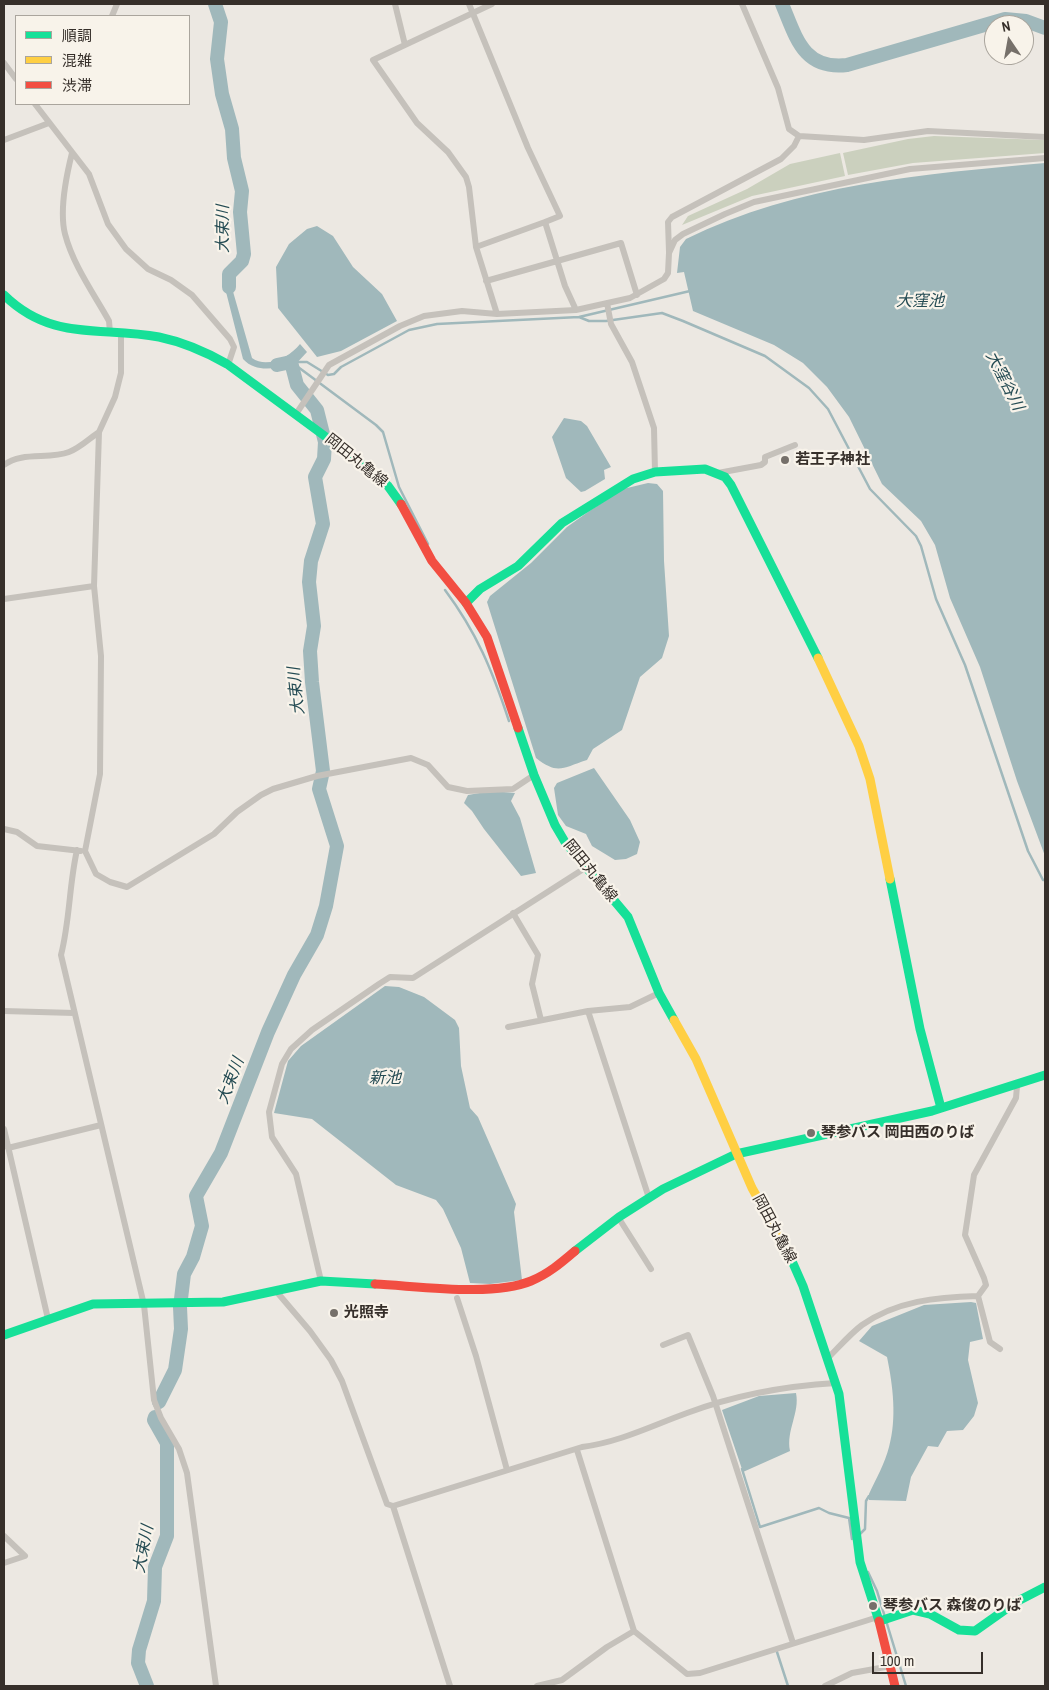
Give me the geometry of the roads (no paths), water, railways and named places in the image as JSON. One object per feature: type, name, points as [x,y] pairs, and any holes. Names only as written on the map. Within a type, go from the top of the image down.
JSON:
[{"type":"street","points":[[395,4],[405,46]]},
{"type":"street","points":[[469,4],[528,148],[560,216],[476,247]]},
{"type":"street","points":[[492,4],[374,60],[416,123],[448,152],[466,177],[469,187],[476,247],[497,314]]},
{"type":"street","points":[[742,4],[778,88],[789,129],[799,136],[864,140],[912,132],[945,131],[1045,137]]},
{"type":"street","points":[[5,67],[15,78]]},
{"type":"street","points":[[36,105],[89,174],[108,224],[126,249],[148,269],[171,280],[192,295],[230,339],[234,347],[228,366]]},
{"type":"street","points":[[4,140],[49,123]]},
{"type":"street","points":[[296,414],[329,365],[400,326],[424,316],[462,311],[497,314],[576,310],[607,305],[637,295],[664,279],[668,273],[668,222],[672,217],[781,159],[794,146],[799,136]]},
{"type":"street","points":[[72,153],[64,190],[64,233],[74,258],[109,321],[110,332]]},
{"type":"street","points":[[669,253],[675,240],[692,228],[754,202],[910,169],[1045,158]]},
{"type":"street","points":[[545,222],[565,286],[576,310]]},
{"type":"street","points":[[486,281],[621,243],[637,295]]},
{"type":"street","name":"岡田丸亀線","points":[[4,295],[18,310],[41,323],[62,328],[158,337],[211,354],[296,414],[388,486],[404,508],[432,560],[466,603],[487,638],[534,775],[555,825],[584,868],[628,917],[636,932],[659,993],[696,1059],[736,1154],[752,1188],[782,1238],[802,1286],[836,1383],[860,1562],[882,1619],[895,1686]]},
{"type":"street","points":[[607,305],[610,320],[632,362],[654,428],[655,472]]},
{"type":"street","points":[[121,334],[122,373],[115,398],[99,432],[94,586],[101,656],[100,774],[85,851],[96,874],[110,882],[127,887],[214,834],[237,812],[261,795],[273,789],[320,775],[412,758],[417,758],[428,765],[448,787],[467,791],[514,789],[534,775]]},
{"type":"street","points":[[4,465],[32,456],[55,456],[71,452],[99,432]]},
{"type":"street","points":[[718,473],[761,465],[765,462],[765,457],[795,445]]},
{"type":"street","points":[[466,603],[480,589],[518,566],[562,523],[642,475],[655,472],[705,469],[718,473],[731,484],[804,627],[859,746],[870,779],[920,1029],[941,1108]]},
{"type":"street","points":[[4,599],[94,586]]},
{"type":"street","points":[[4,828],[17,832],[37,846],[85,851]]},
{"type":"street","points":[[78,850],[72,875],[68,928],[62,955],[74,1013],[144,1305],[154,1400],[161,1418],[179,1449],[187,1473],[216,1686]]},
{"type":"street","points":[[321,1281],[296,1174],[276,1146],[270,1124],[269,1112],[282,1064],[291,1050],[312,1030],[378,984],[390,977],[413,978],[584,868]]},
{"type":"street","points":[[513,913],[538,955],[532,984],[541,1020]]},
{"type":"street","points":[[508,1027],[588,1011],[630,1008],[659,993]]},
{"type":"street","points":[[4,1011],[74,1013]]},
{"type":"street","points":[[588,1011],[648,1195]]},
{"type":"street","points":[[4,1335],[93,1304],[144,1305],[224,1302],[321,1281],[494,1289],[524,1285],[541,1278],[648,1195],[684,1175],[736,1154],[941,1108],[1017,1086],[1045,1075]]},
{"type":"street","points":[[978,1296],[986,1285],[965,1235],[974,1175],[1016,1098],[1017,1086]]},
{"type":"street","points":[[8,1148],[101,1125]]},
{"type":"street","points":[[4,1129],[48,1319]]},
{"type":"street","points":[[618,1217],[651,1269]]},
{"type":"street","points":[[276,1292],[310,1331],[331,1360],[342,1381],[387,1504],[393,1506],[507,1470],[609,1443],[689,1412],[746,1394],[789,1386],[836,1383]]},
{"type":"street","points":[[978,1296],[990,1342],[1000,1349]]},
{"type":"street","points":[[828,1358],[860,1326],[872,1319],[906,1305],[934,1298],[978,1296]]},
{"type":"street","points":[[457,1298],[476,1356],[507,1470]]},
{"type":"street","points":[[663,1345],[688,1335],[715,1404],[792,1643]]},
{"type":"street","points":[[577,1450],[634,1631],[687,1674],[692,1675],[792,1643],[905,1612],[919,1611],[933,1616],[959,1632],[967,1634],[975,1632],[1016,1602],[1045,1588]]},
{"type":"street","points":[[393,1506],[450,1686]]},
{"type":"street","points":[[4,1536],[25,1556],[4,1563]]},
{"type":"street","points":[[537,1686],[562,1680],[608,1646],[634,1631]]},
{"type":"street","points":[[825,1686],[852,1672],[891,1666]]},
{"type":"water","name":"大窪池","points":[[1045,163],[1045,856],[1017,781],[980,667],[950,598],[935,545],[921,521],[882,484],[849,417],[827,387],[803,363],[774,345],[693,311],[684,272],[677,273],[680,247],[686,239],[728,220],[772,205],[862,184],[908,177]]},
{"type":"water","points":[[317,226],[333,236],[353,267],[382,294],[397,321],[341,351],[317,357],[278,308],[276,267],[289,244],[307,229]]},
{"type":"water","points":[[229,267],[233,272],[230,276],[230,281],[252,358],[264,362],[278,360],[296,349],[300,344],[307,352],[294,366],[260,368],[248,364],[243,359],[223,280],[224,274]]},
{"type":"water","points":[[564,418],[581,421],[587,426],[611,467],[604,470],[605,479],[585,491],[581,492],[566,478],[552,437]]},
{"type":"water","points":[[648,483],[657,484],[663,491],[664,561],[669,636],[662,658],[640,677],[622,730],[593,749],[587,760],[566,767],[550,767],[536,758],[487,602],[490,596],[531,563],[567,527],[623,489]]},
{"type":"water","points":[[594,768],[630,820],[640,842],[637,854],[626,859],[615,860],[592,846],[586,834],[566,826],[558,815],[554,788],[557,783]]},
{"type":"water","points":[[491,791],[515,793],[511,801],[520,818],[536,873],[521,876],[464,803],[468,795]]},
{"type":"water","name":"新池","points":[[385,986],[399,987],[424,997],[455,1020],[459,1028],[461,1066],[470,1108],[478,1117],[516,1204],[514,1212],[522,1280],[490,1284],[470,1283],[461,1248],[443,1209],[436,1200],[396,1185],[312,1119],[274,1113],[288,1061],[301,1046]]},
{"type":"water","points":[[976,1303],[983,1339],[970,1342],[968,1360],[978,1403],[974,1416],[963,1430],[947,1431],[938,1447],[928,1446],[911,1477],[906,1501],[869,1500],[869,1494],[883,1465],[889,1447],[893,1425],[893,1402],[887,1357],[859,1341],[872,1326],[924,1305]]},
{"type":"water","points":[[796,1393],[796,1408],[789,1443],[790,1451],[743,1472],[722,1410],[759,1396]]},
{"type":"waterway","name":"大束川","points":[[215,4],[221,22],[217,59],[222,94],[232,129],[234,158],[242,191],[240,212],[244,254],[242,261],[229,274],[229,287]]},
{"type":"waterway","name":"大窪谷川","points":[[782,4],[803,49],[820,62],[832,65],[847,65],[1005,19],[1026,21],[1045,28]]},
{"type":"waterway","points":[[295,362],[307,362],[328,375],[334,374],[341,367],[409,330],[437,324],[579,317],[690,291]]},
{"type":"waterway","points":[[579,317],[589,321],[606,321],[662,313],[765,356],[809,388],[828,409],[870,489],[916,536],[921,546],[936,599],[965,665],[1028,851],[1043,880],[1045,880]]},
{"type":"waterway","name":"大束川","points":[[159,1402],[175,1370],[181,1329],[180,1307],[184,1274],[193,1257],[202,1226],[196,1196],[221,1153],[268,1032],[294,975],[317,935],[326,906],[337,846],[319,789],[323,771],[310,651],[314,626],[309,582],[311,561],[323,524],[315,477],[324,459],[325,442],[317,410],[297,385],[291,362],[277,365]]},
{"type":"waterway","points":[[294,364],[383,432],[399,487],[428,544]]},
{"type":"waterway","points":[[445,590],[466,621],[483,652],[509,721]]},
{"type":"waterway","name":"大束川","points":[[147,1686],[138,1663],[139,1650],[154,1601],[155,1567],[167,1536],[167,1443],[154,1420],[155,1417]]},
{"type":"waterway","points":[[742,1469],[760,1527],[819,1508],[829,1513],[849,1518],[852,1539]]},
{"type":"waterway","points":[[859,1535],[865,1529],[866,1501],[869,1496]]},
{"type":"waterway","points":[[868,1572],[877,1591],[906,1686]]},
{"type":"waterway","points":[[777,1652],[788,1686]]},
{"type":"place","name":"若王子神社","points":[[785,460]]},
{"type":"place","name":"琴参バス 岡田西のりば","points":[[811,1133]]},
{"type":"place","name":"光照寺","points":[[334,1313]]},
{"type":"place","name":"琴参バス 森俊のりば","points":[[873,1606]]}]
